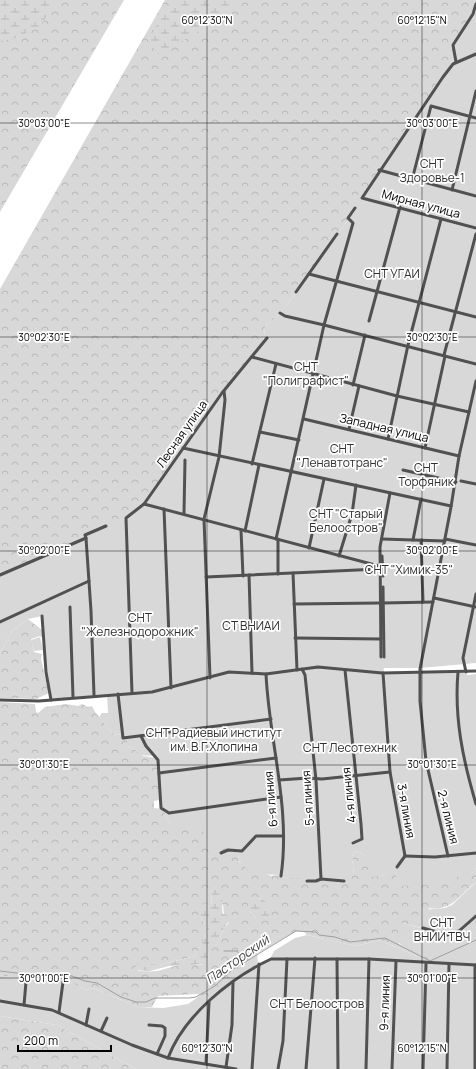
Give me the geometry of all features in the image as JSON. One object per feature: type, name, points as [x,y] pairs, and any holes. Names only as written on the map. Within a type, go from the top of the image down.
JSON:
[{"type":"street","points":[[456,62],[453,45],[476,7]]},
{"type":"street","points":[[476,54],[456,62],[435,88],[379,170],[476,196]]},
{"type":"street","points":[[452,190],[476,91]]},
{"type":"street","points":[[412,180],[431,106],[476,118]]},
{"type":"street","name":"Мирная улица","points":[[379,170],[362,198],[476,228]]},
{"type":"street","points":[[368,321],[400,207]]},
{"type":"street","points":[[278,574],[277,539],[290,472],[304,419],[324,325],[353,223],[348,218],[355,208]]},
{"type":"street","points":[[388,439],[418,303],[441,219]]},
{"type":"street","points":[[296,292],[337,234]]},
{"type":"street","points":[[425,448],[455,312],[476,234]]},
{"type":"street","points":[[309,274],[476,317]]},
{"type":"street","points":[[280,314],[408,345],[476,364]]},
{"type":"street","points":[[353,385],[366,335]]},
{"type":"street","name":"Лесная улица","points":[[132,693],[126,518],[144,504],[182,448],[224,391],[267,338]]},
{"type":"street","points":[[252,357],[353,385],[469,412]]},
{"type":"street","points":[[252,464],[276,364]]},
{"type":"street","points":[[420,672],[456,481],[459,456],[476,381]]},
{"type":"street","points":[[349,429],[359,386]]},
{"type":"street","points":[[210,678],[204,520],[219,457],[225,400],[224,391]]},
{"type":"street","name":"Западная улица","points":[[304,419],[459,456]]},
{"type":"street","points":[[260,432],[299,440]]},
{"type":"street","points":[[182,448],[451,506]]},
{"type":"street","points":[[184,513],[185,460]]},
{"type":"street","points":[[242,576],[243,530],[259,465]]},
{"type":"street","points":[[403,470],[456,481]]},
{"type":"street","points":[[308,548],[324,479]]},
{"type":"street","points":[[462,481],[476,484]]},
{"type":"street","points":[[339,556],[352,514],[356,485]]},
{"type":"street","points":[[383,587],[382,603],[381,639],[383,657],[382,603],[380,567],[382,531],[390,493]]},
{"type":"street","points":[[413,540],[421,500]]},
{"type":"street","points":[[144,504],[184,513],[204,520],[380,567]]},
{"type":"street","points":[[164,509],[171,688]]},
{"type":"street","points":[[0,575],[86,538],[86,535],[106,526]]},
{"type":"street","points":[[86,538],[94,695]]},
{"type":"street","points":[[382,539],[445,540],[476,545]]},
{"type":"street","points":[[421,540],[423,602]]},
{"type":"street","points":[[382,555],[380,567],[383,576]]},
{"type":"street","points":[[206,577],[293,574],[380,567]]},
{"type":"street","points":[[293,574],[296,670]]},
{"type":"street","points":[[249,575],[252,673]]},
{"type":"street","points":[[0,622],[89,581]]},
{"type":"street","points":[[466,672],[464,658],[475,606],[476,594]]},
{"type":"street","points":[[294,604],[423,602],[433,600],[475,606]]},
{"type":"street","points":[[70,607],[73,697]]},
{"type":"street","points":[[42,616],[46,672],[51,700]]},
{"type":"street","points":[[295,638],[381,639]]},
{"type":"street","points":[[0,700],[51,700],[94,695],[152,692],[229,672],[266,674],[318,666],[383,673],[476,671]]},
{"type":"street","name":"5-я линия","points":[[302,669],[305,675],[316,778],[321,879]]},
{"type":"street","name":"4-я линия","points":[[345,670],[348,681],[355,776],[362,839],[354,843]]},
{"type":"street","name":"2-я линия","points":[[420,672],[421,714],[426,762],[448,856]]},
{"type":"street","points":[[458,672],[456,690],[459,728],[468,777],[476,804]]},
{"type":"street","name":"3-я линия","points":[[383,673],[390,772],[405,856]]},
{"type":"street","name":"6-я линия","points":[[266,674],[270,719],[281,797],[283,836],[281,876]]},
{"type":"street","points":[[118,694],[122,737],[141,736],[270,719]]},
{"type":"street","points":[[141,736],[146,746],[158,760],[161,808],[169,813],[281,797]]},
{"type":"street","points":[[159,773],[276,758]]},
{"type":"street","points":[[279,780],[355,776],[390,772]]},
{"type":"street","points":[[221,853],[228,850],[242,851],[256,836],[266,838],[283,836]]},
{"type":"street","points":[[396,867],[405,856],[448,856],[476,853]]},
{"type":"street","points":[[307,881],[316,882],[321,879],[344,881]]},
{"type":"street","points":[[423,928],[447,935],[459,931],[476,916]]},
{"type":"street","points":[[306,1069],[315,958]]},
{"type":"street","points":[[168,1058],[172,1048],[196,1013],[213,996],[259,964],[271,959],[369,959],[426,964],[476,965],[475,1069]]},
{"type":"street","points":[[278,1069],[283,1041],[287,959]]},
{"type":"street","points":[[337,959],[338,1069]]},
{"type":"street","points":[[366,1069],[369,959]]},
{"type":"street","name":"9-я линия","points":[[392,1069],[396,961]]},
{"type":"street","points":[[252,1069],[259,964]]},
{"type":"street","points":[[422,1069],[426,964]]},
{"type":"street","points":[[447,1069],[449,964]]},
{"type":"street","points":[[226,1067],[232,1025],[233,981]]},
{"type":"street","points":[[24,1005],[26,982]]},
{"type":"street","points":[[59,1012],[63,982]]},
{"type":"street","points":[[0,1001],[59,1012],[86,1025],[168,1058],[236,1069]]},
{"type":"street","points":[[206,1064],[209,1001]]},
{"type":"street","points":[[86,1025],[89,1009]]},
{"type":"street","points":[[101,1031],[107,1018]]},
{"type":"street","points":[[149,1025],[162,1026],[165,1028],[165,1036],[157,1054]]},
{"type":"green space","points":[[0,0],[124,0],[0,212]]},
{"type":"green space","points":[[0,0],[56,0],[41,25],[14,39],[0,41]]},
{"type":"green space","points":[[165,0],[476,0],[476,4],[455,57],[443,77],[348,220],[296,293],[281,312],[265,327],[263,344],[145,503],[111,525],[75,544],[0,575],[0,289]]},
{"type":"green space","points":[[170,0],[242,0],[239,5],[217,20],[159,55],[148,41]]},
{"type":"green space","points":[[476,5],[476,663],[420,668],[384,668],[383,672],[462,672],[468,675],[476,674],[476,868],[474,872],[435,884],[397,886],[396,870],[382,876],[370,877],[366,856],[355,851],[352,856],[354,875],[344,881],[310,881],[305,878],[288,878],[280,875],[257,874],[247,869],[239,861],[237,847],[228,842],[225,845],[215,847],[203,839],[203,826],[180,831],[170,825],[163,809],[161,808],[158,760],[154,756],[140,755],[136,750],[127,746],[127,738],[123,738],[121,734],[114,735],[99,717],[102,713],[108,713],[107,695],[51,699],[46,672],[42,616],[28,619],[12,631],[0,654],[0,575],[85,538],[85,535],[126,517],[145,503],[220,396],[263,344],[265,327],[281,312],[296,293],[348,220],[374,177],[443,77],[455,57],[453,45],[473,14]]},
{"type":"green space","points":[[28,619],[42,630],[43,638],[40,636],[31,639],[34,652],[42,654],[41,659],[49,693],[36,699],[0,698],[0,654],[12,631]]},
{"type":"green space","points":[[40,637],[43,650],[34,651],[31,640]]},
{"type":"green space","points":[[0,702],[35,704],[36,712],[38,713],[45,707],[66,704],[78,706],[82,704],[88,707],[92,706],[95,712],[114,735],[122,734],[127,738],[127,746],[136,750],[143,756],[157,758],[160,800],[154,801],[154,808],[163,809],[170,825],[203,825],[237,847],[239,862],[271,876],[280,875],[288,878],[305,878],[319,881],[344,880],[354,875],[352,856],[355,851],[366,856],[382,876],[396,869],[398,886],[474,872],[476,868],[476,882],[450,905],[437,909],[429,908],[422,928],[402,923],[399,944],[409,947],[432,959],[430,962],[380,940],[356,946],[307,935],[304,932],[296,931],[257,954],[258,965],[210,999],[197,994],[158,996],[152,1007],[138,1007],[93,988],[86,990],[81,987],[50,978],[29,981],[0,975]],"holes":[[[211,890],[223,905],[224,914],[229,923],[224,928],[217,944],[208,954],[209,961],[201,965],[184,964],[157,971],[137,971],[153,965],[159,965],[195,956],[208,931],[201,917],[212,906]],[[256,898],[262,899],[256,918],[249,911]]]},
{"type":"green space","name":"СНТ Белоостров","points":[[476,882],[476,1069],[136,1069],[57,1025],[0,1016],[0,975],[31,980],[55,978],[73,983],[86,990],[93,988],[138,1007],[163,1008],[188,1004],[201,995],[210,999],[270,959],[274,951],[295,938],[307,935],[356,946],[380,940],[430,962],[431,959],[395,940],[402,923],[421,928],[422,910],[445,908],[452,905]]},
{"type":"green space","points":[[214,889],[220,891],[223,914],[228,915],[231,919],[224,928],[217,944],[208,954],[209,961],[206,964],[169,966],[150,971],[135,970],[136,965],[142,963],[159,965],[195,956],[208,931],[201,917],[201,905],[205,903],[212,906],[211,890]]},
{"type":"green space","points":[[253,897],[262,899],[271,906],[271,914],[265,921],[256,918],[248,910],[249,901]]},
{"type":"green space","points":[[0,1016],[57,1025],[136,1069],[0,1069]]},
{"type":"waterway","name":"Пасторский","points":[[0,971],[33,975],[50,974],[72,976],[85,981],[97,983],[121,997],[136,1002],[146,1002],[155,998],[196,997],[215,986],[232,970],[296,931],[316,932],[319,935],[335,937],[350,942],[385,938],[430,961],[476,940]]},
{"type":"waterway","points":[[224,951],[237,951],[242,957],[251,958]]},
{"type":"park label","name":"СНТ Здоровье-1","points":[[432,171]]},
{"type":"park label","name":"СНТ УГАИ","points":[[392,274]]},
{"type":"park label","name":"СНТ \"Полиграфист\"","points":[[306,374]]},
{"type":"park label","name":"СНТ \"Ленавтотранс\"","points":[[342,456]]},
{"type":"park label","name":"СНТ Торфяник","points":[[426,475]]},
{"type":"park label","name":"СНТ \"Старый Белоостров\"","points":[[346,521]]},
{"type":"park label","name":"СНТ \"Химик-35\"","points":[[409,570]]},
{"type":"park label","name":"СНТ \"Железнодорожник\"","points":[[140,625]]},
{"type":"park label","name":"СТ ВНИАИ","points":[[251,626]]},
{"type":"park label","name":"СНТ Радиевый институт им. В.Г.Хлопина","points":[[214,740]]},
{"type":"park label","name":"СНТ Лесотехник","points":[[350,748]]},
{"type":"park label","name":"СНТ ВНИИ ТВЧ","points":[[442,930]]}]
